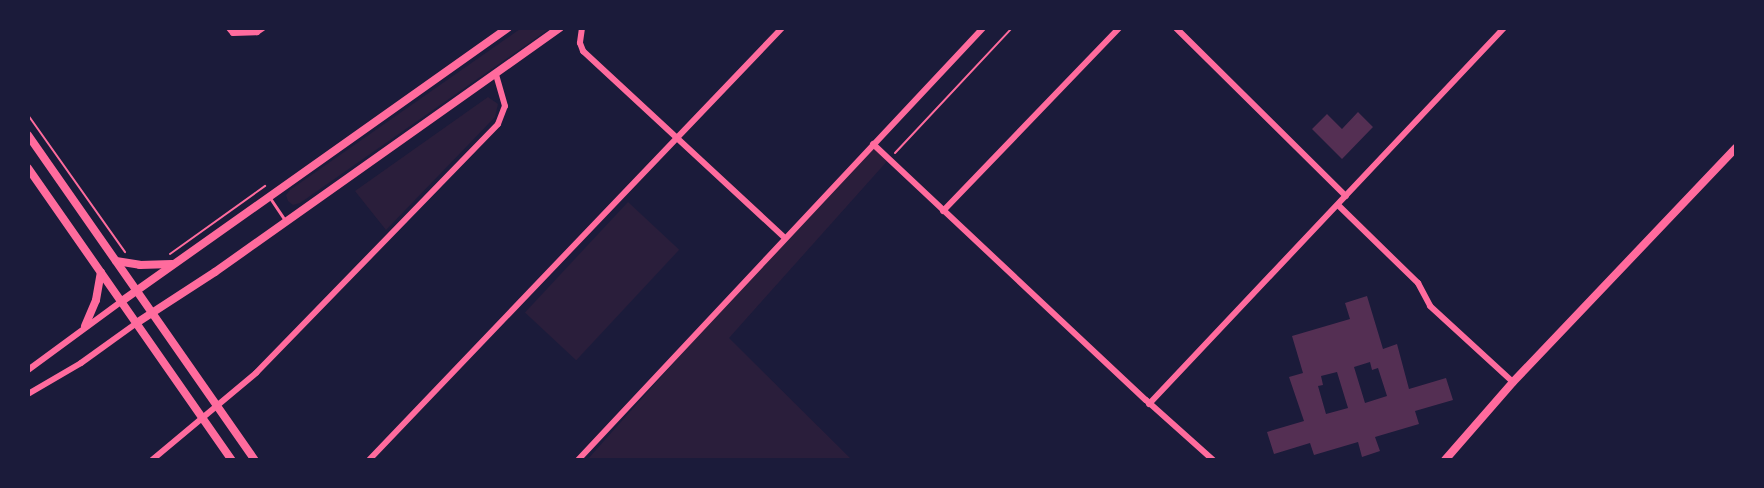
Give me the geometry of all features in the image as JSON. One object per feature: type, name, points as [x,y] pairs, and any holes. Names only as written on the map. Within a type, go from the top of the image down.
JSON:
[{"type":"main road","points":[[28,135],[255,459]]},
{"type":"main road","points":[[28,168],[232,459]]},
{"type":"main road","points":[[116,261],[140,265],[172,264]]},
{"type":"street","points":[[231,31],[257,32],[262,28]]},
{"type":"street","points":[[28,370],[172,264],[508,28]]},
{"type":"street","points":[[28,394],[87,359],[286,222],[560,28]]},
{"type":"street","points":[[582,28],[580,43],[583,51],[785,238]]},
{"type":"street","points":[[369,459],[782,28]]},
{"type":"street","points":[[578,459],[983,28]]},
{"type":"street","points":[[943,211],[1119,28]]},
{"type":"street","points":[[1176,28],[1346,196]]},
{"type":"street","points":[[1149,404],[1504,28]]},
{"type":"street","points":[[152,459],[256,373],[498,124],[505,106],[496,74]]},
{"type":"street","points":[[873,144],[1149,404],[1213,459]]},
{"type":"street","points":[[1445,459],[1513,382],[1736,148]]},
{"type":"street","points":[[1338,205],[1418,283],[1430,306],[1513,382]]},
{"type":"street","points":[[85,326],[96,300],[101,272]]},
{"type":"lane","points":[[269,196],[286,222]]},
{"type":"path","points":[[889,159],[1012,28]]},
{"type":"path","points":[[28,116],[129,256]]},
{"type":"shaded area","points":[[520,29],[549,29],[300,203],[293,205],[288,201],[286,195],[290,190]]},
{"type":"shaded area","points":[[488,97],[498,104],[495,117],[386,230],[355,191]]},
{"type":"shaded area","points":[[873,144],[889,159],[729,338],[851,459],[587,460],[785,238]]},
{"type":"shaded area","points":[[628,202],[679,250],[576,360],[525,312]]},
{"type":"building","points":[[1358,112],[1373,127],[1342,159],[1312,129],[1327,114],[1342,129]]},
{"type":"building","points":[[1367,296],[1383,349],[1397,344],[1409,389],[1446,378],[1453,400],[1415,411],[1419,424],[1375,437],[1380,451],[1362,457],[1358,442],[1314,455],[1310,443],[1274,454],[1267,432],[1304,421],[1289,377],[1303,373],[1292,336],[1350,319],[1345,303]],"holes":[[[1370,362],[1372,370],[1378,368],[1387,396],[1365,403],[1354,367]],[[1337,372],[1348,408],[1326,414],[1318,386],[1323,385],[1321,376]]]}]
